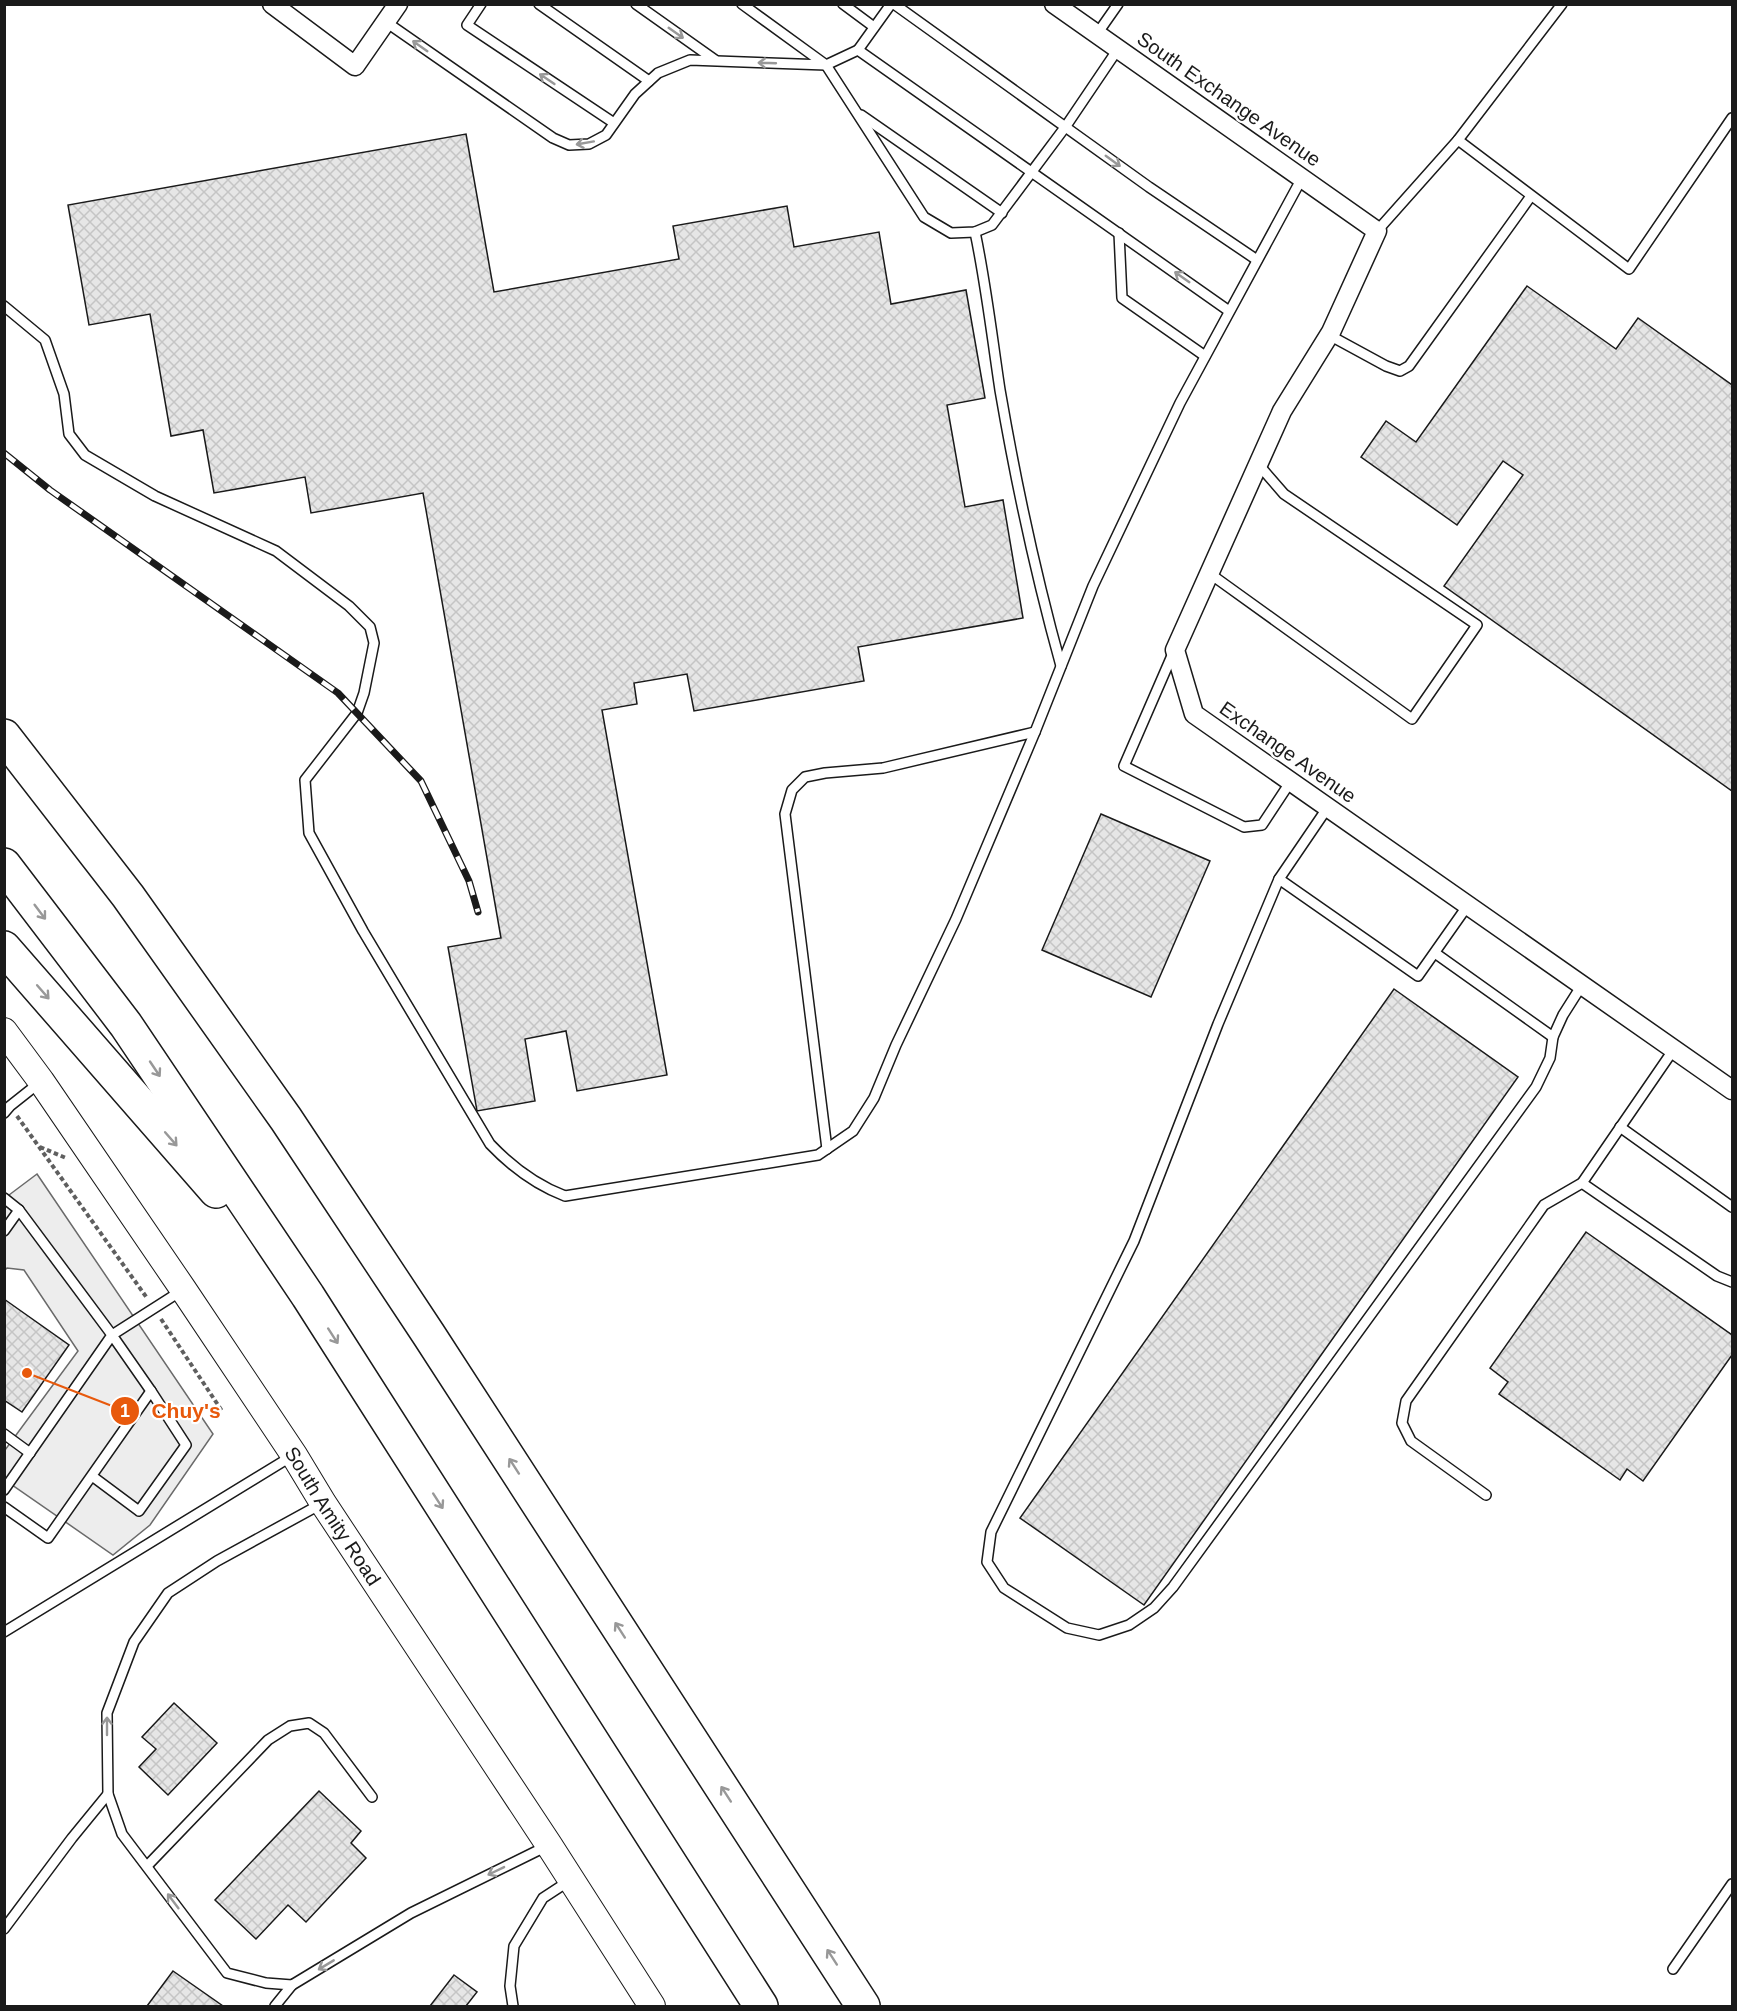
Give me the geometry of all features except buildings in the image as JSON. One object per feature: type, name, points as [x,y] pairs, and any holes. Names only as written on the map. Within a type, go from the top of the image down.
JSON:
[{"type":"highway","points":[[4,736],[128,896],[286,1119],[429,1335],[863,2007]]},
{"type":"highway","points":[[4,865],[126,1025],[308,1296],[761,2007]]},
{"type":"highway","points":[[4,948],[308,1296]]},
{"type":"main road","name":"South Amity Road","points":[[4,1031],[183,1289],[294,1455],[652,2007]]},
{"type":"street","points":[[272,4],[355,66],[398,4]]},
{"type":"street","name":"South Exchange Avenue","points":[[1054,4],[1377,231]]},
{"type":"street","points":[[1175,650],[1282,411],[1329,335],[1377,231]]},
{"type":"street","name":"Exchange Avenue","points":[[1175,650],[1194,714],[1732,1090]]},
{"type":"lane","points":[[481,4],[466,26],[614,123]]},
{"type":"lane","points":[[539,4],[649,81]]},
{"type":"lane","points":[[636,4],[716,61]]},
{"type":"lane","points":[[742,4],[826,64],[924,217],[951,233],[975,232],[992,225],[1066,126],[1118,49]]},
{"type":"lane","points":[[843,4],[874,27]]},
{"type":"lane","points":[[386,22],[553,138],[569,145],[590,144],[606,135],[635,94],[658,73],[690,60],[826,64],[858,50],[893,4],[1149,187],[1257,260]]},
{"type":"lane","points":[[1096,34],[1118,4]]},
{"type":"lane","points":[[1377,231],[1458,140],[1562,4]]},
{"type":"lane","points":[[858,50],[1229,311]]},
{"type":"lane","points":[[857,112],[1002,213]]},
{"type":"lane","points":[[1458,140],[1629,269],[1732,118]]},
{"type":"lane","points":[[4,306],[45,340],[64,394],[69,434],[85,455],[155,496],[276,551],[349,606],[370,627],[375,643],[364,693],[357,712],[305,780],[309,833],[363,932],[490,1144],[505,1160],[546,1189],[565,1196],[818,1155],[853,1131],[874,1098],[896,1045],[956,919],[1035,732],[1093,586],[1180,403],[1302,178]]},
{"type":"lane","points":[[1329,335],[1386,366],[1400,371],[1409,366],[1531,195]]},
{"type":"lane","points":[[975,232],[987,287],[1001,392],[1038,579],[1061,666]]},
{"type":"lane","points":[[1119,232],[1122,298],[1205,356]]},
{"type":"lane","points":[[1209,573],[1412,719],[1477,625],[1284,494],[1258,464]]},
{"type":"lane","points":[[1175,650],[1124,766],[1244,827],[1262,825],[1291,781]]},
{"type":"lane","points":[[827,1149],[785,814],[792,790],[806,777],[883,768],[1035,732]]},
{"type":"lane","points":[[1328,807],[1279,879],[1218,1023],[1134,1241],[992,1532],[987,1562],[1004,1588],[1067,1628],[1099,1635],[1129,1625],[1154,1608],[1173,1587],[1536,1087],[1550,1058],[1553,1037],[1563,1015],[1582,985]]},
{"type":"lane","points":[[1279,879],[1418,976],[1468,905]]},
{"type":"lane","points":[[1435,953],[1553,1037]]},
{"type":"lane","points":[[1486,1495],[1411,1441],[1402,1423],[1406,1401],[1544,1205],[1582,1183],[1674,1049]]},
{"type":"lane","points":[[4,1113],[41,1082]]},
{"type":"lane","points":[[1620,1127],[1732,1207]]},
{"type":"lane","points":[[1582,1183],[1717,1276],[1732,1282]]},
{"type":"lane","points":[[4,1198],[20,1210],[112,1335],[186,1445],[139,1511],[92,1476]]},
{"type":"lane","points":[[4,1231],[20,1210]]},
{"type":"lane","points":[[4,1490],[112,1335],[183,1289]]},
{"type":"lane","points":[[4,1507],[48,1538],[151,1391]]},
{"type":"lane","points":[[4,1434],[30,1453]]},
{"type":"lane","points":[[4,1632],[294,1455]]},
{"type":"lane","points":[[292,1985],[266,1983],[227,1973],[122,1834],[108,1794],[107,1713],[134,1642],[168,1593],[217,1561],[323,1503]]},
{"type":"lane","points":[[147,1866],[268,1740],[290,1726],[309,1723],[324,1733],[372,1797]]},
{"type":"lane","points":[[4,1929],[108,1794]]},
{"type":"lane","points":[[275,2007],[292,1985],[411,1913],[549,1845]]},
{"type":"lane","points":[[513,2007],[510,1986],[514,1946],[543,1898],[570,1879]]},
{"type":"lane","points":[[1673,1969],[1732,1884]]},
{"type":"path","points":[[22,1123],[141,1289]]},
{"type":"path","points":[[39,1147],[71,1160]]},
{"type":"path","points":[[163,1322],[222,1411]]},
{"type":"shaded area","points":[[37,1174],[213,1434],[150,1525],[113,1555],[5,1480],[5,1450],[78,1351],[24,1270],[7,1268],[5,1270],[5,1198]]},
{"type":"railway","points":[[4,453],[50,490],[338,693],[421,781],[469,881],[478,912]]},
{"type":"place","name":"Chuy's","points":[[27,1373]]}]
